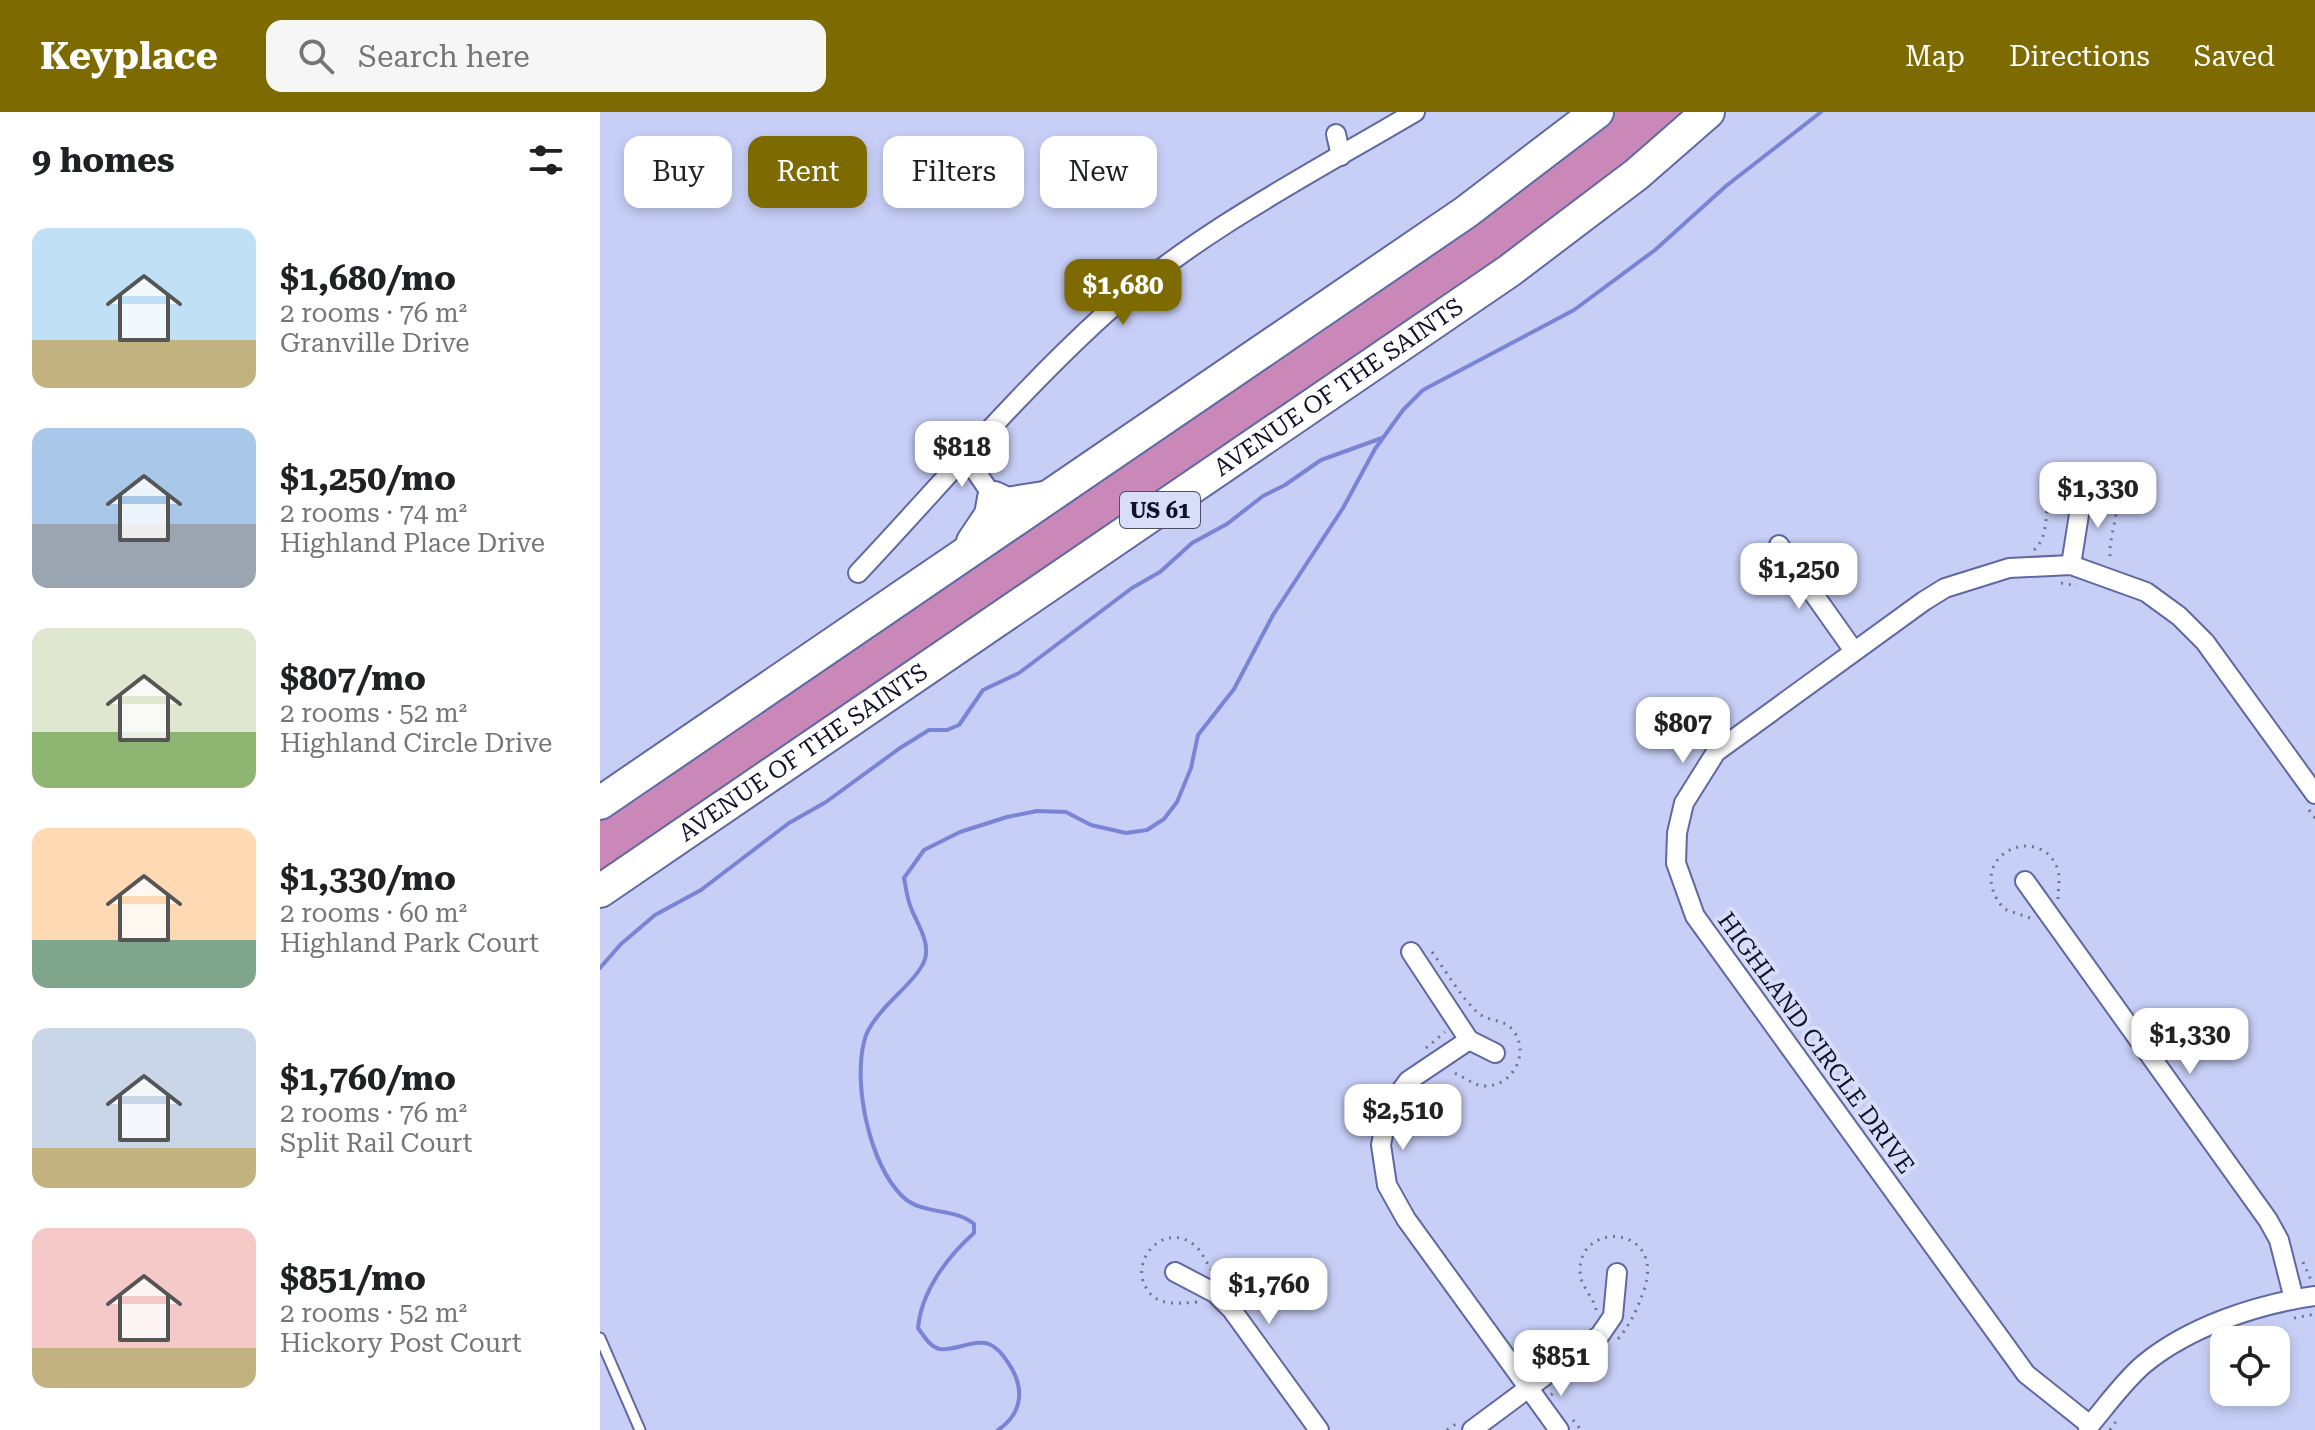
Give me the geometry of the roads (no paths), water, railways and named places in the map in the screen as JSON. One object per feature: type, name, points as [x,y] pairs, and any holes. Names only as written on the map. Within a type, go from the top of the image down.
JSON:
[{"type":"highway","points":[[600,803],[1466,212],[1597,112]]},
{"type":"highway","name":"AVENUE OF THE SAINTS","points":[[600,891],[1509,271],[1637,174],[1708,112]]},
{"type":"highway","points":[[967,552],[991,515],[994,498],[1007,504],[1047,497]]},
{"type":"street","points":[[858,573],[1106,314],[1164,267],[1237,217],[1415,112]]},
{"type":"street","points":[[1336,134],[1341,156]]},
{"type":"street","points":[[966,457],[994,498]]},
{"type":"street","points":[[2071,565],[2083,489]]},
{"type":"street","points":[[1779,545],[1854,651]]},
{"type":"street","name":"HIGHLAND CIRCLE DRIVE","points":[[2089,1427],[2026,1374],[1695,916],[1676,863],[1677,833],[1684,803],[1716,752],[1945,588],[2009,568],[2071,565],[2146,592],[2179,616],[2205,642],[2310,800]]},
{"type":"street","points":[[2025,881],[2268,1220],[2279,1240],[2294,1299]]},
{"type":"street","points":[[1418,947],[1469,1040],[1495,1053]]},
{"type":"street","points":[[1469,1040],[1408,1081],[1388,1108],[1381,1145],[1387,1185],[1406,1219],[1542,1387],[1565,1424]]},
{"type":"street","points":[[1175,1272],[1215,1293],[1232,1310],[1319,1430]]},
{"type":"street","points":[[1466,1426],[1542,1387],[1600,1335],[1613,1316],[1617,1273]]},
{"type":"street","points":[[2089,1427],[2143,1365],[2207,1325],[2294,1299],[2315,1296]]},
{"type":"lane","points":[[600,1338],[640,1430]]},
{"type":"waterway","points":[[998,1430],[1013,1415],[1019,1398],[1017,1380],[1003,1356],[992,1345],[983,1343],[936,1348],[918,1328],[930,1288],[945,1264],[974,1233],[974,1224],[958,1215],[919,1206],[902,1196],[881,1165],[863,1102],[861,1060],[867,1034],[879,1014],[915,976],[926,954],[904,878],[924,850],[960,832],[1007,817],[1037,811],[1066,812],[1091,825],[1126,833],[1147,830],[1164,819],[1177,802],[1191,768],[1198,735],[1234,689],[1273,615],[1343,508],[1375,449],[1403,410],[1423,390],[1574,310],[1655,250],[1726,186],[1821,112]]},
{"type":"waterway","points":[[600,968],[621,944],[655,915],[701,890],[789,823],[826,802],[929,730],[947,730],[959,725],[983,690],[1019,673],[1132,588],[1160,572],[1192,543],[1227,524],[1263,496],[1321,460],[1382,438]]}]
